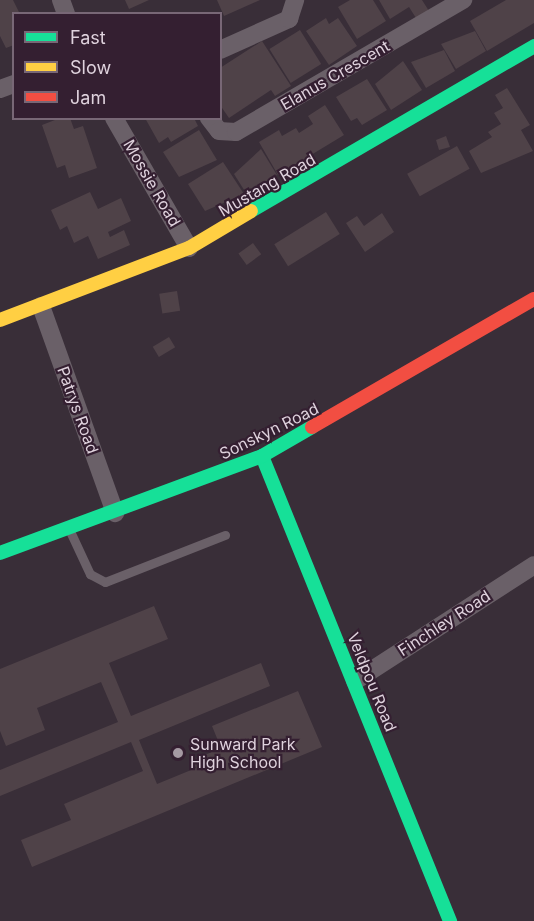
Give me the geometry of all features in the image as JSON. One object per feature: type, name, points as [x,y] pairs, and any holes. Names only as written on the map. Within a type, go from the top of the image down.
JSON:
[{"type":"street","points":[[222,49],[289,19],[295,0]]},
{"type":"street","name":"Elanus Crescent","points":[[211,120],[219,131],[236,132],[463,0]]},
{"type":"street","name":"Mustang Road","points":[[0,320],[189,248],[534,46]]},
{"type":"street","name":"Mossie Road","points":[[117,120],[189,248]]},
{"type":"street","name":"Sonskyn Road","points":[[0,553],[115,513],[262,456],[534,299]]},
{"type":"street","name":"Patrys Road","points":[[41,306],[115,513]]},
{"type":"street","name":"Veldpou Road","points":[[262,456],[355,681],[450,921]]},
{"type":"street","name":"Finchley Road","points":[[355,681],[534,565]]},
{"type":"lane","points":[[69,529],[90,574],[105,582],[225,536]]},
{"type":"building","points":[[0,0],[13,0],[19,12],[12,12],[12,46],[6,48],[0,36]]},
{"type":"building","points":[[125,0],[149,0],[129,9]]},
{"type":"building","points":[[217,0],[260,0],[224,16]]},
{"type":"building","points":[[350,0],[373,0],[386,21],[357,39],[338,7]]},
{"type":"building","points":[[379,0],[422,0],[429,11],[416,18],[409,7],[390,19]]},
{"type":"building","points":[[506,0],[534,0],[534,23],[487,51],[470,21]]},
{"type":"building","points":[[326,18],[329,24],[338,18],[357,46],[329,65],[306,31]]},
{"type":"building","points":[[300,30],[321,64],[291,83],[269,49]]},
{"type":"building","points":[[475,31],[486,51],[456,69],[441,44]]},
{"type":"building","points":[[262,41],[291,86],[275,96],[271,90],[229,118],[222,108],[222,67]]},
{"type":"building","points":[[444,50],[455,71],[426,88],[411,62]]},
{"type":"building","points":[[403,61],[422,90],[391,110],[375,84]]},
{"type":"building","points":[[367,79],[387,110],[362,125],[357,118],[351,121],[336,97]]},
{"type":"building","points":[[507,88],[530,125],[521,130],[533,151],[481,173],[469,151],[492,137],[488,132],[501,124],[494,113],[503,108],[495,95]]},
{"type":"building","points":[[325,105],[344,135],[278,175],[259,142],[279,130],[282,136],[296,128],[299,133],[313,124],[308,116]]},
{"type":"building","points":[[55,120],[71,120],[74,129],[83,126],[97,168],[69,178],[65,165],[57,168],[42,125]]},
{"type":"building","points":[[146,120],[195,120],[198,126],[171,142],[168,137],[159,143]]},
{"type":"building","points":[[199,130],[217,160],[179,177],[163,152]]},
{"type":"building","points":[[446,136],[450,147],[439,150],[436,140]]},
{"type":"building","points":[[457,146],[470,169],[420,196],[407,174]]},
{"type":"building","points":[[261,149],[277,175],[246,193],[234,174]]},
{"type":"building","points":[[223,162],[244,194],[205,211],[188,184]]},
{"type":"building","points":[[90,192],[98,209],[121,198],[131,221],[108,232],[110,237],[124,230],[130,245],[98,259],[88,236],[74,243],[67,226],[60,230],[51,210]]},
{"type":"building","points":[[326,212],[340,234],[288,266],[274,244]]},
{"type":"building","points":[[382,213],[394,232],[365,252],[346,223],[357,216],[364,226]]},
{"type":"building","points":[[253,243],[261,254],[247,265],[238,254]]},
{"type":"building","points":[[177,291],[180,311],[162,314],[159,294]]},
{"type":"building","points":[[169,337],[175,347],[159,357],[153,347]]},
{"type":"building","name":"Sunward Park High School","points":[[154,606],[168,639],[109,663],[131,716],[261,663],[270,686],[139,740],[157,784],[196,768],[193,760],[221,748],[212,726],[298,691],[322,747],[32,867],[21,840],[71,820],[64,804],[143,771],[131,742],[0,796],[0,770],[118,722],[101,682],[37,708],[45,730],[6,746],[0,731],[0,669]]},
{"type":"traffic: fast","points":[[251,211],[534,46]]},
{"type":"traffic: fast","points":[[0,553],[262,456],[312,427]]},
{"type":"traffic: fast","points":[[262,456],[450,921]]},
{"type":"traffic: slow","points":[[0,320],[189,248],[251,211]]},
{"type":"traffic: jam","points":[[312,427],[534,299]]},
{"type":"place","name":"Sunward Park High School","points":[[178,753]]}]
